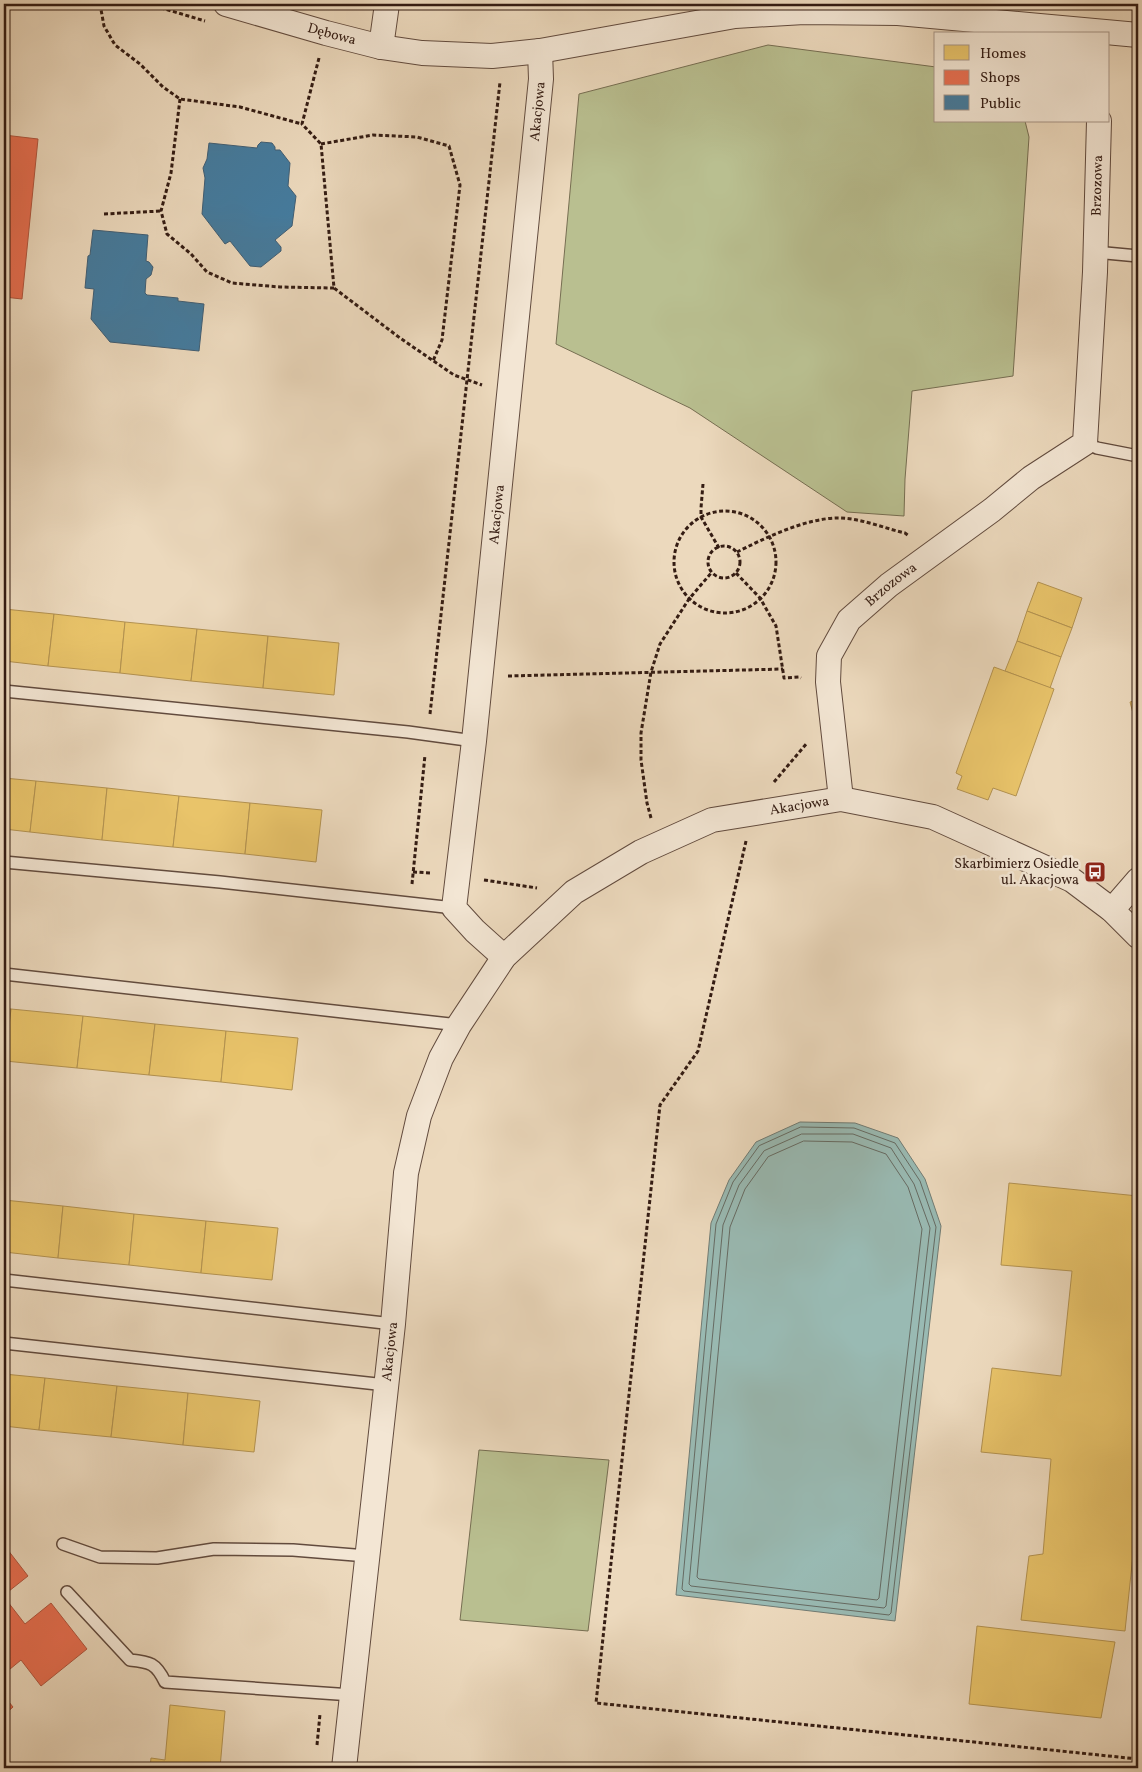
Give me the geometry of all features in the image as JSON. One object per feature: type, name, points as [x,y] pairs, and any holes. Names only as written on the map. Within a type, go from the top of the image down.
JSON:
[{"type":"street","name":"Dębowa","points":[[226,4],[381,47],[422,53],[492,56],[540,51],[771,9],[804,12],[898,13],[1090,32]]},
{"type":"street","points":[[381,47],[387,4]]},
{"type":"street","name":"Dębowa","points":[[1110,34],[1138,35]]},
{"type":"street","name":"Akacjowa","points":[[454,908],[474,741],[509,395],[540,79],[540,51]]},
{"type":"street","name":"Brzozowa","points":[[840,799],[828,682],[829,656],[849,620],[889,584],[992,510],[1031,478],[1085,443],[1095,252],[1099,122]]},
{"type":"street","name":"Akacjowa","points":[[344,1768],[393,1324],[406,1173],[419,1116],[441,1058],[459,1025],[504,957],[574,892],[641,852],[712,820],[840,799],[932,816],[1072,880],[1112,910],[1138,936]]},
{"type":"street","points":[[1112,910],[1138,880]]},
{"type":"street","points":[[454,908],[475,931],[504,957]]},
{"type":"lane","points":[[1095,252],[1138,256]]},
{"type":"lane","points":[[1085,443],[1097,448],[1138,456]]},
{"type":"lane","points":[[4,691],[474,741]]},
{"type":"lane","points":[[4,862],[210,881],[454,908]]},
{"type":"lane","points":[[4,974],[459,1025]]},
{"type":"lane","points":[[4,1280],[393,1324]]},
{"type":"lane","points":[[4,1343],[386,1385]]},
{"type":"lane","points":[[63,1544],[100,1557],[157,1558],[214,1549],[293,1550],[367,1556]]},
{"type":"lane","points":[[67,1592],[130,1660],[149,1662],[159,1670],[166,1682],[352,1695]]},
{"type":"path","points":[[100,4],[104,26],[115,45],[140,64],[163,87],[180,99],[240,107],[302,124],[321,144],[334,288]]},
{"type":"path","points":[[148,4],[206,22]]},
{"type":"path","points":[[302,124],[320,55],[325,56]]},
{"type":"path","points":[[410,902],[501,76]]},
{"type":"path","points":[[180,99],[171,173],[161,211],[167,234],[191,254],[207,272],[232,283],[280,287],[334,288],[400,338],[454,375],[509,395]]},
{"type":"path","points":[[321,144],[373,135],[417,137],[449,146],[460,184],[442,340],[433,361]]},
{"type":"path","points":[[104,214],[161,211]]},
{"type":"path","points":[[703,484],[702,517],[719,548]]},
{"type":"path","points":[[724,511],[738,513],[750,518],[769,536],[774,549],[773,576],[768,588],[750,606],[738,611],[725,613],[712,611],[700,607],[689,599],[681,588],[676,576],[675,550],[680,537],[688,527],[702,517],[724,511]]},
{"type":"path","points":[[737,552],[769,536],[806,523],[837,518],[863,521],[905,533],[922,546],[930,556]]},
{"type":"path","points":[[730,547],[737,552],[740,559],[740,566],[736,573],[730,577],[722,578],[715,575],[708,562],[710,554],[719,548],[730,547]]},
{"type":"path","points":[[652,822],[647,803],[641,760],[641,734],[651,672],[660,644],[689,599],[712,572]]},
{"type":"path","points":[[736,573],[760,598],[776,626],[784,678],[799,676],[804,680]]},
{"type":"path","points":[[480,677],[783,669]]},
{"type":"path","points":[[771,785],[807,742]]},
{"type":"path","points":[[752,814],[698,1051],[660,1105],[596,1703],[1138,1759]]},
{"type":"green space","points":[[768,45],[934,67],[934,122],[1025,122],[1029,137],[1013,376],[912,391],[904,516],[847,512],[690,408],[556,344],[579,94]]},
{"type":"green space","points":[[479,1450],[609,1460],[588,1631],[460,1620]]},
{"type":"water","points":[[800,1122],[855,1123],[898,1138],[925,1179],[941,1226],[895,1621],[676,1595],[711,1223],[729,1180],[756,1142]]},
{"type":"building: Homes","points":[[1038,582],[1082,598],[1072,628],[1027,611]]},
{"type":"building: Homes","points":[[4,609],[54,614],[48,666],[4,661]]},
{"type":"building: Homes","points":[[1027,611],[1072,628],[1061,657],[1017,641]]},
{"type":"building: Homes","points":[[54,614],[125,622],[120,673],[48,666]]},
{"type":"building: Homes","points":[[125,622],[197,629],[191,681],[120,673]]},
{"type":"building: Homes","points":[[197,629],[268,636],[263,688],[191,681]]},
{"type":"building: Homes","points":[[268,636],[339,643],[334,695],[263,688]]},
{"type":"building: Homes","points":[[1017,641],[1061,657],[1050,688],[1005,671]]},
{"type":"building: Homes","points":[[994,667],[1054,689],[1016,796],[993,788],[988,800],[957,789],[962,776],[956,773]]},
{"type":"building: Homes","points":[[1138,700],[1138,732],[1130,702]]},
{"type":"building: Homes","points":[[4,778],[36,781],[30,832],[4,829]]},
{"type":"building: Homes","points":[[36,781],[107,788],[102,840],[30,832]]},
{"type":"building: Homes","points":[[107,788],[179,796],[173,847],[102,840]]},
{"type":"building: Homes","points":[[179,796],[250,803],[245,854],[173,847]]},
{"type":"building: Homes","points":[[250,803],[322,810],[316,862],[245,854]]},
{"type":"building: Homes","points":[[4,1008],[11,1009],[5,1061],[4,1060]]},
{"type":"building: Homes","points":[[11,1009],[83,1016],[77,1068],[5,1061]]},
{"type":"building: Homes","points":[[83,1016],[155,1024],[149,1075],[77,1068]]},
{"type":"building: Homes","points":[[155,1024],[226,1031],[221,1082],[149,1075]]},
{"type":"building: Homes","points":[[226,1031],[298,1038],[292,1090],[221,1082]]},
{"type":"building: Homes","points":[[1009,1183],[1138,1196],[1138,1507],[1125,1631],[1021,1620],[1029,1556],[1043,1554],[1051,1459],[981,1452],[992,1368],[1061,1376],[1072,1271],[1001,1265]]},
{"type":"building: Homes","points":[[4,1200],[63,1206],[58,1258],[4,1252]]},
{"type":"building: Homes","points":[[63,1206],[134,1214],[129,1265],[58,1258]]},
{"type":"building: Homes","points":[[134,1214],[206,1221],[201,1273],[129,1265]]},
{"type":"building: Homes","points":[[206,1221],[278,1228],[272,1280],[201,1273]]},
{"type":"building: Homes","points":[[4,1374],[45,1378],[39,1430],[4,1426]]},
{"type":"building: Homes","points":[[45,1378],[117,1386],[111,1437],[39,1430]]},
{"type":"building: Homes","points":[[117,1386],[188,1393],[183,1445],[111,1437]]},
{"type":"building: Homes","points":[[188,1393],[260,1401],[254,1452],[183,1445]]},
{"type":"building: Homes","points":[[977,1626],[1115,1642],[1101,1718],[969,1704]]},
{"type":"building: Homes","points":[[170,1705],[225,1711],[220,1768],[150,1768],[151,1758],[165,1760]]},
{"type":"building: Shops","points":[[4,135],[38,139],[22,299],[4,297]]},
{"type":"building: Shops","points":[[4,1545],[28,1576],[4,1595]]},
{"type":"building: Shops","points":[[4,1597],[25,1624],[51,1603],[87,1649],[41,1686],[21,1660],[4,1674]]},
{"type":"building: Shops","points":[[4,1696],[13,1707],[4,1715]]},
{"type":"building: Public","points":[[261,142],[272,143],[275,150],[280,150],[290,163],[288,186],[296,196],[292,226],[275,240],[281,247],[281,251],[261,267],[250,266],[230,241],[225,244],[202,214],[205,178],[203,168],[207,159],[209,143],[257,148]]},
{"type":"building: Public","points":[[93,230],[148,235],[146,261],[153,267],[151,275],[146,279],[145,293],[147,295],[178,298],[178,301],[204,304],[199,351],[110,342],[91,319],[94,289],[85,288]]},
{"type":"place","name":"Skarbimierz Osiedle ul. Akacjowa","points":[[1095,872]]}]
